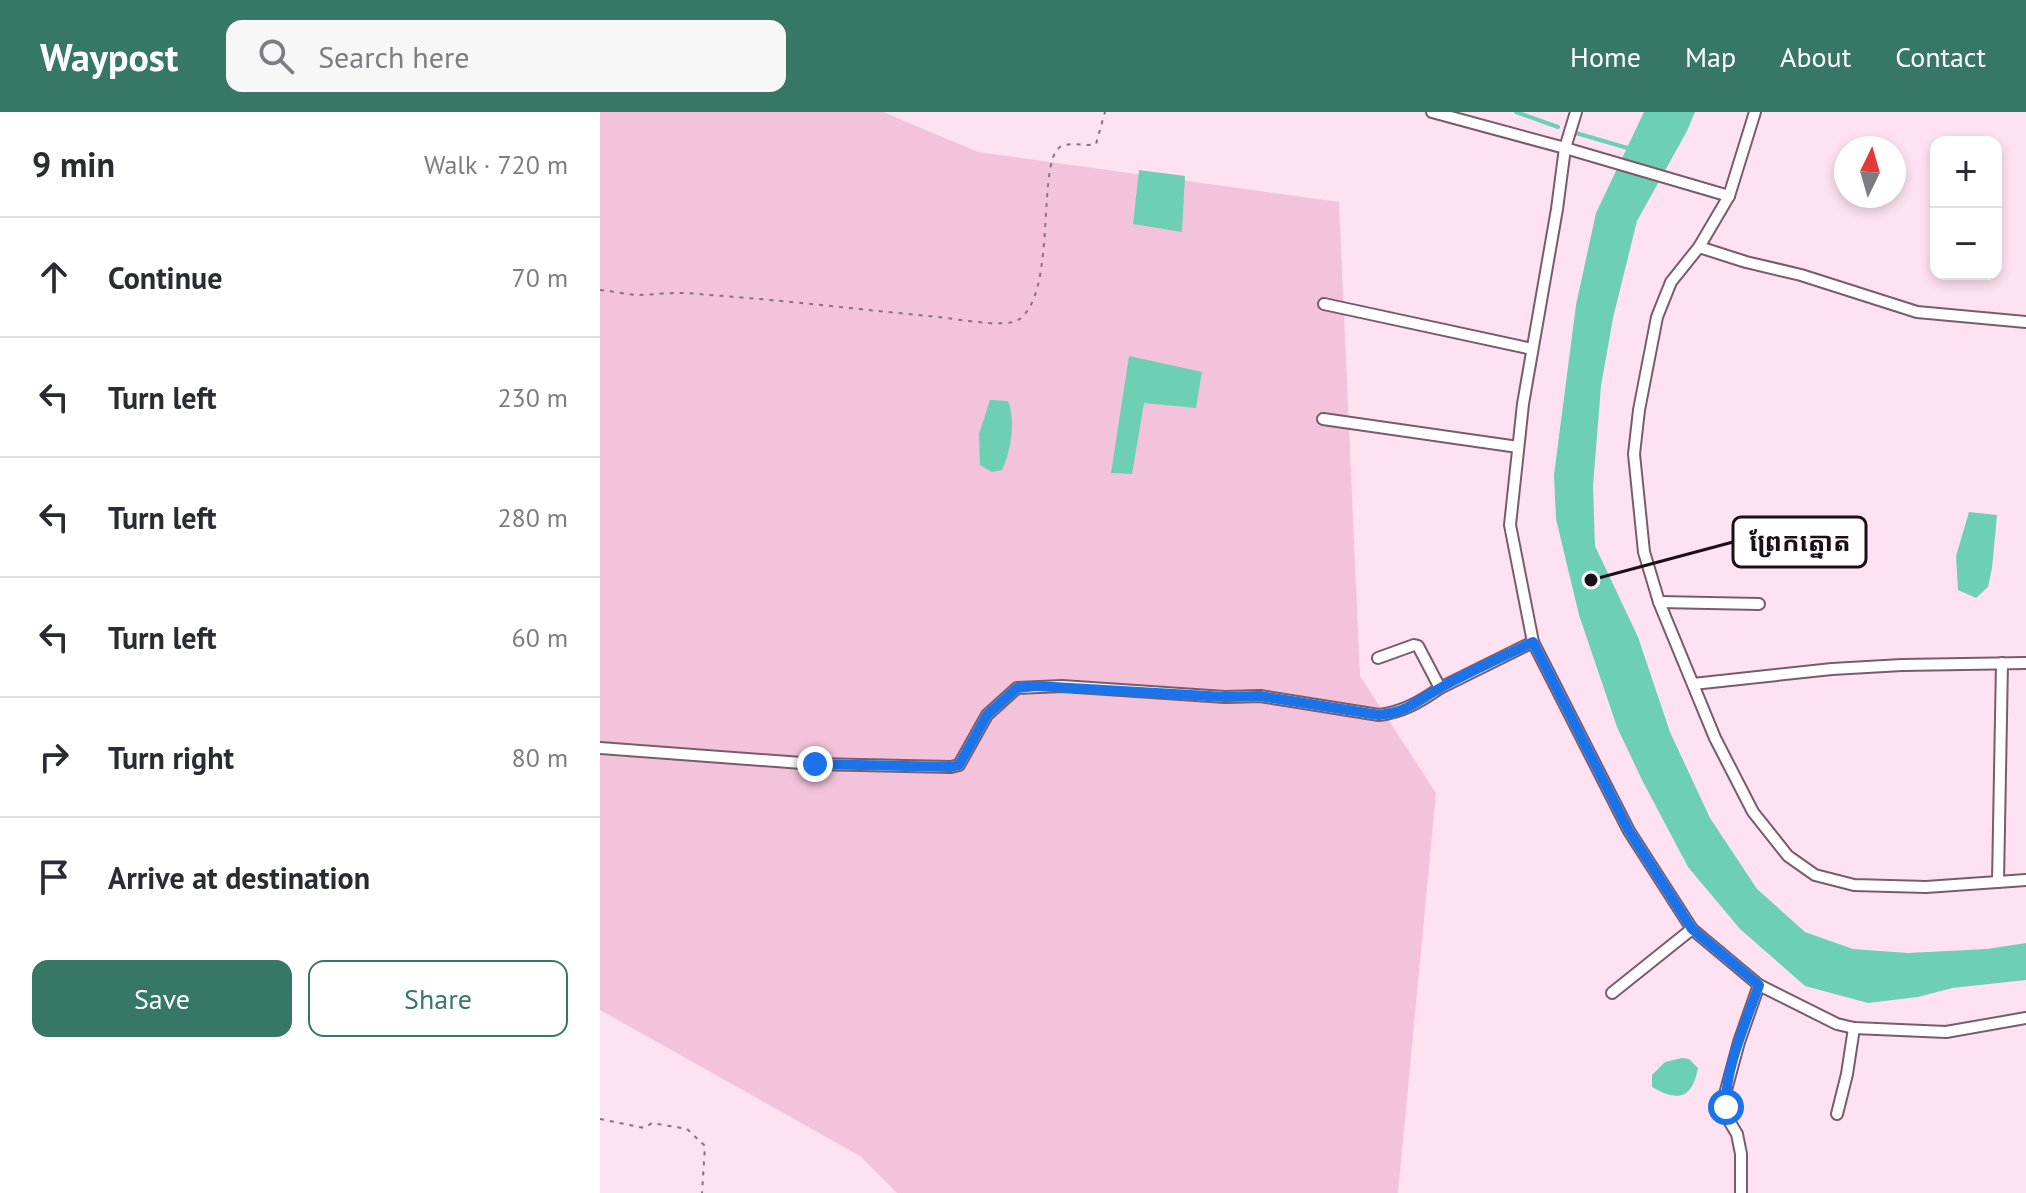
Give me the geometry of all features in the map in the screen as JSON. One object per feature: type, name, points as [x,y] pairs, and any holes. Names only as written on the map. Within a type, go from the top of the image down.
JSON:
[{"type":"street","points":[[1432,112],[1729,196]]},
{"type":"street","points":[[1576,112],[1565,148],[1523,404],[1510,525],[1533,642],[1629,831],[1692,929],[1759,985],[1837,1024],[1854,1028],[1946,1032],[2026,1018]]},
{"type":"street","points":[[1755,112],[1729,196],[1699,247],[1671,282],[1657,317],[1634,454],[1644,552],[1659,602],[1715,738],[1753,812],[1788,856],[1815,875],[1854,885],[1926,887],[2026,880]]},
{"type":"street","points":[[1699,247],[1917,312],[2026,322]]},
{"type":"street","points":[[1324,304],[1532,349]]},
{"type":"street","points":[[1323,419],[1518,447]]},
{"type":"street","points":[[1659,602],[1759,604]]},
{"type":"street","points":[[600,748],[815,764],[951,767],[959,765],[987,715],[1017,688],[1062,686],[1225,697],[1260,696],[1379,715],[1416,705],[1440,688],[1533,642]]},
{"type":"street","points":[[1378,658],[1418,646],[1440,688]]},
{"type":"street","points":[[1998,882],[2002,663]]},
{"type":"street","points":[[1693,684],[1832,669],[2026,663]]},
{"type":"street","points":[[1612,993],[1692,929]]},
{"type":"street","points":[[1741,1193],[1741,1154],[1737,1134],[1728,1119],[1725,1094],[1759,985]]},
{"type":"street","points":[[1837,1114],[1854,1028]]},
{"type":"path","points":[[600,290],[636,295],[681,293],[781,300],[995,324],[1016,322],[1031,305],[1036,292],[1053,155],[1061,146],[1096,144],[1105,112]]},
{"type":"path","points":[[600,1119],[644,1128],[652,1123],[687,1129],[705,1146],[702,1193]]},
{"type":"shaded area","points":[[600,112],[883,112],[978,152],[1339,202],[1360,676],[1436,793],[1398,1193],[897,1193],[860,1156],[600,1010]]},
{"type":"shaded area","points":[[1644,112],[1695,112],[1637,221],[1613,318],[1601,386],[1593,486],[1595,546],[1638,637],[1670,732],[1710,818],[1757,889],[1805,932],[1853,949],[1908,953],[1987,949],[2026,943],[2026,980],[1952,988],[1918,997],[1868,1003],[1805,986],[1740,929],[1688,867],[1617,727],[1579,615],[1556,519],[1554,475],[1576,305],[1596,213]]},
{"type":"shaded area","points":[[1139,170],[1185,176],[1182,232],[1133,224]]},
{"type":"shaded area","points":[[1129,356],[1202,372],[1196,408],[1144,403],[1132,474],[1111,473]]},
{"type":"shaded area","points":[[990,400],[1008,401],[1012,427],[1002,470],[992,472],[980,465],[979,434]]},
{"type":"shaded area","points":[[1969,512],[1997,515],[1988,587],[1976,598],[1958,590],[1956,556]]},
{"type":"shaded area","points":[[1689,1059],[1698,1068],[1688,1092],[1676,1096],[1652,1087],[1652,1075],[1665,1062]]},
{"type":"waterway","points":[[1516,112],[1558,127]]},
{"type":"waterway","points":[[1576,133],[1631,149]]},
{"type":"place","name":"ព្រែកត្នោត","points":[[1591,580]]},
{"type":"route","points":[[815,764],[959,765],[987,715],[1017,688],[1036,686],[1225,697],[1260,696],[1379,715],[1394,713],[1416,705],[1440,688],[1533,642],[1629,831],[1692,929],[1759,985],[1739,1042],[1725,1094],[1726,1107]]}]
